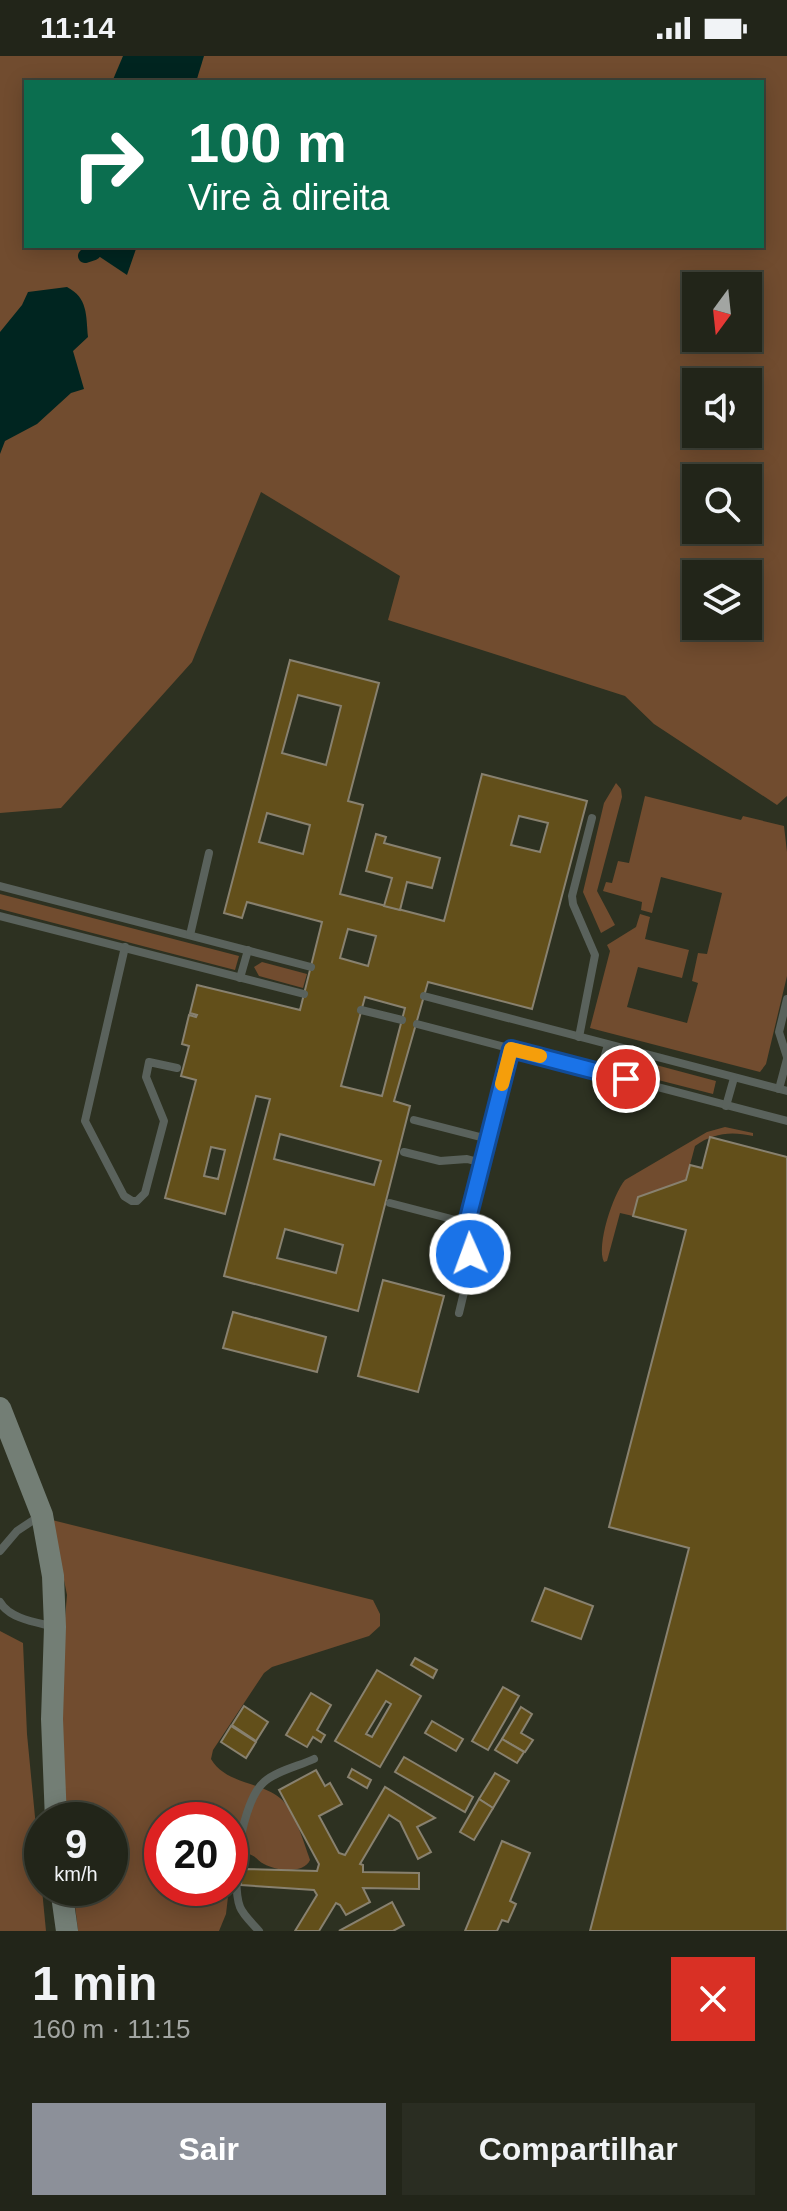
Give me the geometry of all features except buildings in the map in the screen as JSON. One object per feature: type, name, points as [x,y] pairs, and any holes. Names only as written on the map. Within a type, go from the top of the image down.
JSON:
[{"type":"main road","points":[[0,1408],[42,1515],[53,1576],[52,1719],[55,1802]]},
{"type":"main road","points":[[64,1906],[67,1931]]},
{"type":"lane","points":[[579,1037],[595,955],[572,896],[592,818]]},
{"type":"lane","points":[[190,935],[209,853]]},
{"type":"lane","points":[[0,886],[311,967]]},
{"type":"lane","points":[[0,916],[304,994]]},
{"type":"lane","points":[[125,947],[85,1121],[124,1196],[132,1201],[137,1201],[145,1193],[164,1121],[146,1077],[149,1062],[177,1068]]},
{"type":"lane","points":[[240,978],[248,950]]},
{"type":"lane","points":[[424,996],[783,1090],[787,1058],[779,1032],[787,999]]},
{"type":"lane","points":[[361,1010],[402,1020]]},
{"type":"lane","points":[[417,1024],[787,1121]]},
{"type":"lane","points":[[600,1072],[608,1045]]},
{"type":"lane","points":[[459,1313],[471,1263],[463,1241],[511,1049]]},
{"type":"lane","points":[[726,1106],[734,1078]]},
{"type":"lane","points":[[414,1120],[488,1139]]},
{"type":"lane","points":[[404,1152],[438,1161],[467,1159],[482,1163]]},
{"type":"lane","points":[[390,1203],[466,1228]]},
{"type":"lane","points":[[0,1551],[17,1531],[42,1515]]},
{"type":"lane","points":[[0,1602],[3,1608],[28,1621],[55,1627]]},
{"type":"lane","points":[[259,1931],[240,1909],[237,1891],[240,1843],[251,1799],[264,1781],[314,1759]]},
{"type":"shaded area","points":[[0,56],[787,56],[787,796],[777,805],[654,724],[625,696],[388,620],[400,576],[261,492],[192,662],[61,808],[0,813]]},
{"type":"shaded area","points":[[616,783],[622,797],[597,891],[615,925],[601,933],[583,892],[604,803]]},
{"type":"shaded area","points":[[645,796],[741,820],[743,816],[784,826],[787,852],[787,976],[766,1064],[760,1072],[590,1028],[610,951],[607,945],[636,927],[640,914],[650,917],[645,939],[689,950],[682,978],[638,967],[627,1007],[687,1023],[698,983],[692,981],[698,953],[707,954],[722,893],[661,877],[652,913],[641,910],[642,902],[603,891],[606,882],[612,883],[618,861],[629,863]]},
{"type":"shaded area","points":[[0,894],[239,956],[235,970],[0,909]]},
{"type":"shaded area","points":[[262,962],[307,974],[303,988],[259,976],[254,967]]},
{"type":"shaded area","points":[[626,1057],[716,1081],[713,1094],[623,1071]]},
{"type":"shaded area","points":[[725,1127],[753,1133],[753,1136],[722,1134],[695,1146],[686,1180],[638,1197],[633,1216],[620,1213],[607,1261],[604,1262],[602,1244],[607,1220],[625,1180],[707,1132]]},
{"type":"shaded area","points":[[52,1520],[373,1600],[380,1614],[380,1626],[369,1636],[272,1667],[264,1673],[213,1750],[211,1759],[225,1773],[271,1792],[285,1803],[310,1860],[302,1868],[282,1870],[248,1855],[248,1802],[144,1802],[144,1906],[227,1906],[219,1931],[78,1931],[75,1906],[128,1906],[128,1802],[65,1802],[58,1699],[67,1595]]},
{"type":"shaded area","points":[[0,1631],[23,1643],[34,1802],[24,1802],[24,1906],[44,1906],[46,1931],[0,1931]]},
{"type":"water","points":[[123,56],[204,56],[197,80],[113,80]]},
{"type":"water","points":[[80,248],[136,248],[127,275],[94,253]]},
{"type":"water","points":[[67,287],[79,296],[86,314],[88,337],[73,351],[84,389],[71,393],[37,424],[5,441],[0,454],[0,332],[22,305],[28,292]]},
{"type":"waterway","points":[[89,259],[94,248]]},
{"type":"waterway","points":[[85,256],[94,253]]},
{"type":"slow traffic","points":[[502,1084],[511,1049],[540,1056]]},
{"type":"route","points":[[470,1254],[463,1238],[511,1049],[626,1079]]}]
